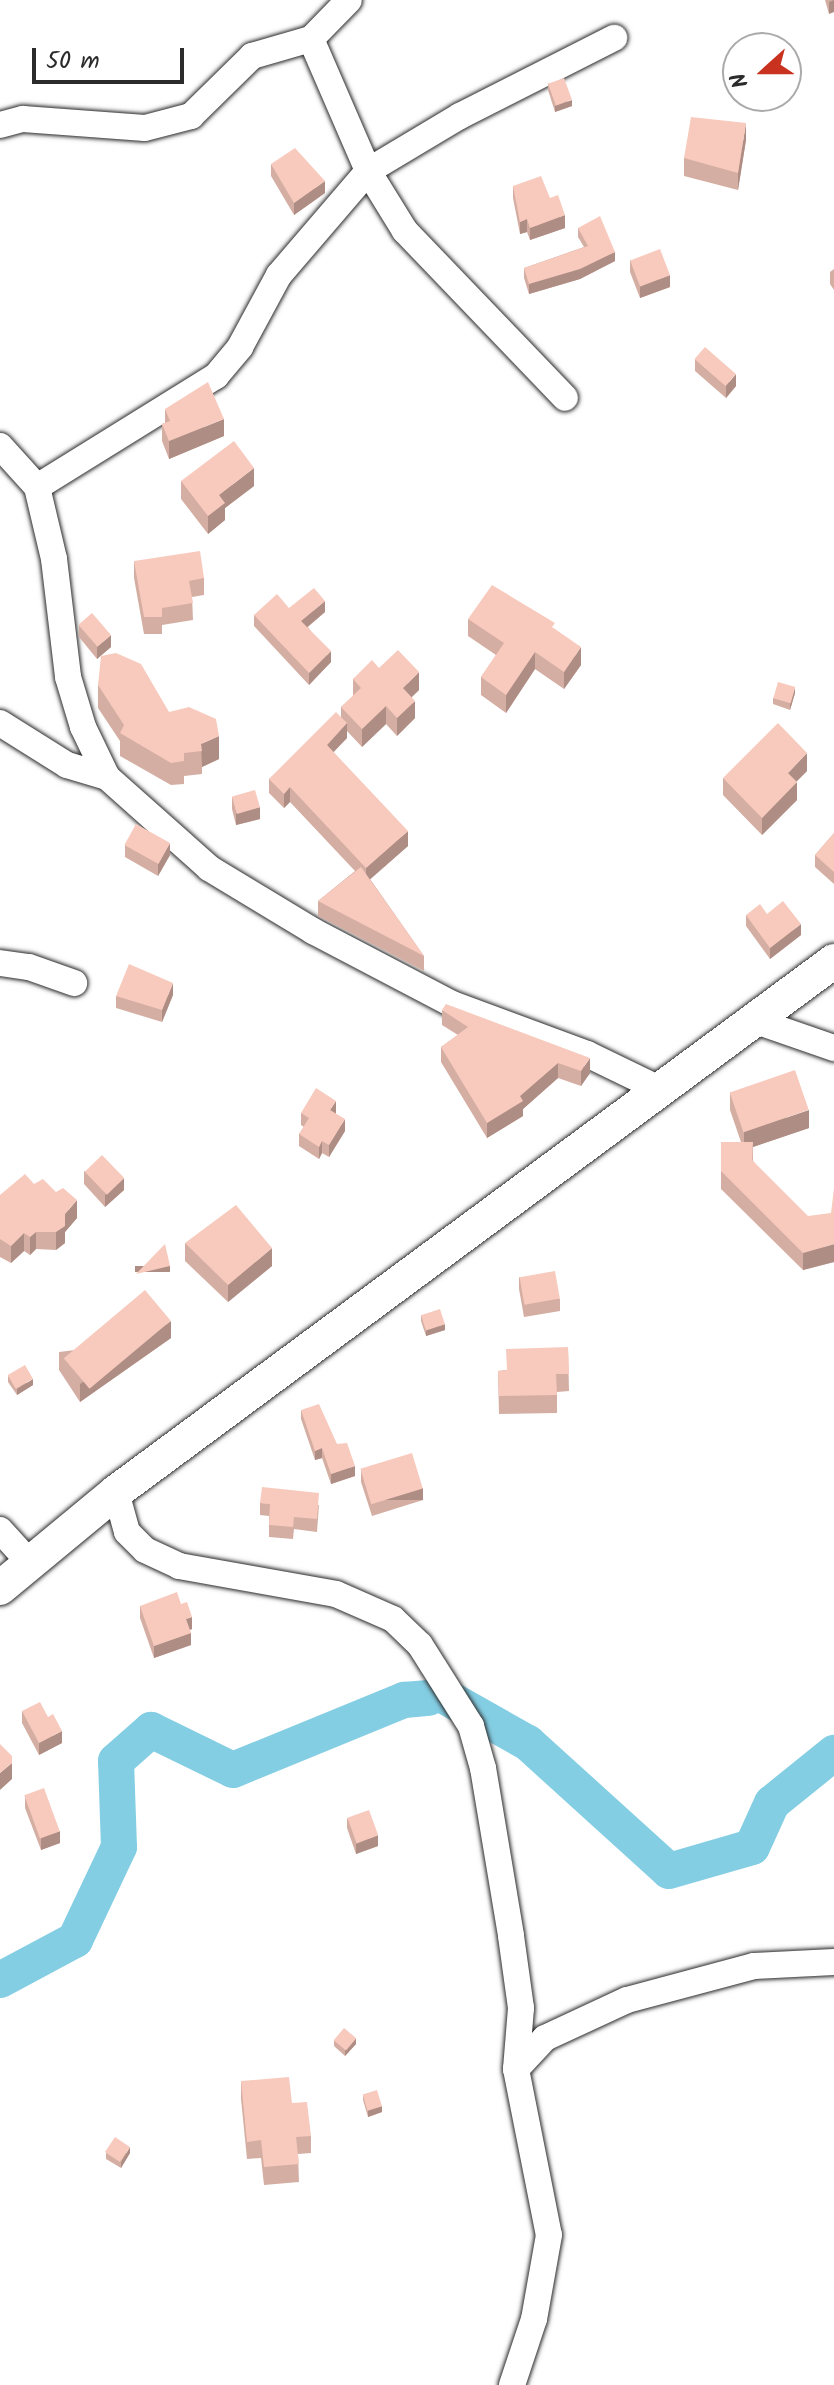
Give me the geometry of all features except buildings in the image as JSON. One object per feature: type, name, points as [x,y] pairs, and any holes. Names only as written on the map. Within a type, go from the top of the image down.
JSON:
[{"type":"main road","points":[[0,1588],[116,1492],[834,961]]},
{"type":"street","points":[[0,125],[23,119],[145,128],[174,122],[204,109],[252,56],[311,39],[349,0]]},
{"type":"street","points":[[37,487],[216,376],[240,347],[279,275],[368,171],[460,116],[614,38]]},
{"type":"street","points":[[311,39],[368,171],[405,231],[565,398]]},
{"type":"street","points":[[0,446],[37,487],[54,559],[68,677],[83,727],[107,777],[209,868],[313,931],[452,1004],[587,1054],[661,1090]]},
{"type":"street","points":[[0,723],[67,765],[107,777]]},
{"type":"street","points":[[0,963],[29,967],[74,983]]},
{"type":"street","points":[[756,1021],[834,1048]]},
{"type":"street","points":[[116,1492],[127,1532],[145,1550],[179,1566],[336,1594],[393,1619],[450,1688],[471,1726],[483,1768],[521,2008],[516,2069],[549,2235],[534,2319],[512,2385]]},
{"type":"street","points":[[0,1530],[30,1563]]},
{"type":"street","points":[[516,2069],[545,2038],[627,2000],[754,1966],[834,1962]]},
{"type":"waterway","points":[[0,1980],[75,1940],[119,1847],[116,1761],[151,1730],[233,1770],[404,1700],[429,1698]]},
{"type":"waterway","points":[[448,1698],[528,1743],[669,1871],[752,1847],[772,1803],[834,1753]]}]
